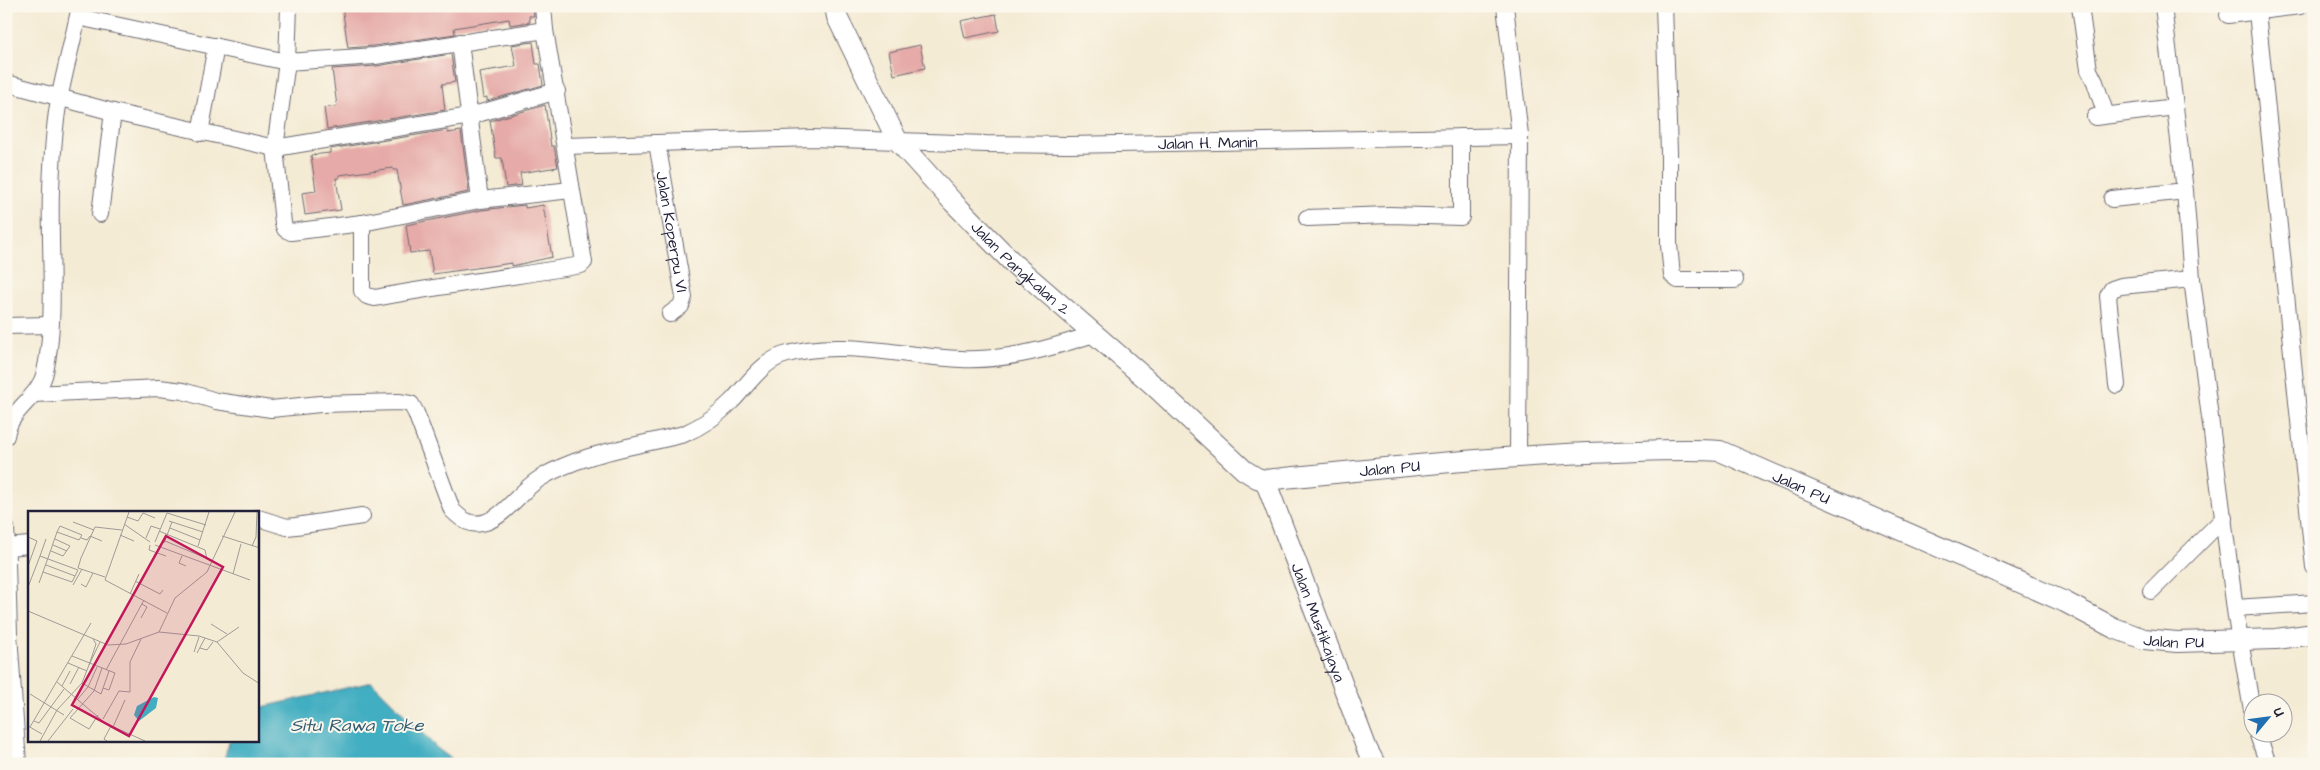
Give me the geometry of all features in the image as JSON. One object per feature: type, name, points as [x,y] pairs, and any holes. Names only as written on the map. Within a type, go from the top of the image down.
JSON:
[{"type":"street","points":[[289,6],[287,62],[275,148],[285,229],[291,232],[362,223],[480,200],[571,190]]},
{"type":"street","points":[[362,223],[362,291],[367,296],[375,298],[432,287],[509,278],[581,265],[584,262],[571,190],[557,91],[545,30],[543,6]]},
{"type":"street","name":"Jalan Pangkalan 2","points":[[835,6],[837,17],[897,140],[953,202],[1015,266],[1094,334],[1244,470],[1257,478],[1265,480]]},
{"type":"street","points":[[1505,6],[1520,136],[1518,456]]},
{"type":"street","points":[[1664,6],[1672,275],[1678,280],[1734,280]]},
{"type":"street","points":[[2080,6],[2089,70],[2095,82],[2100,116],[2175,107]]},
{"type":"street","points":[[2163,6],[2185,191],[2192,279],[2235,608],[2249,692]]},
{"type":"street","points":[[2228,15],[2300,6]]},
{"type":"street","points":[[6,436],[11,419],[17,410],[34,394],[45,373],[50,325],[50,189],[59,98],[79,12],[287,62],[375,56],[545,30]]},
{"type":"street","points":[[2257,12],[2314,565]]},
{"type":"street","points":[[460,42],[480,200]]},
{"type":"street","points":[[200,133],[216,46]]},
{"type":"street","points":[[6,83],[113,112],[200,133],[275,148],[470,116],[557,91]]},
{"type":"street","points":[[100,214],[113,112]]},
{"type":"street","name":"Jalan H. Manin","points":[[566,146],[811,138],[1069,145],[1520,136]]},
{"type":"street","points":[[1306,218],[1389,215],[1462,217],[1461,137]]},
{"type":"street","name":"Jalan Koperpu VI","points":[[657,143],[684,294],[684,303],[670,314]]},
{"type":"street","points":[[2112,199],[2185,191]]},
{"type":"street","points":[[2117,385],[2108,296],[2112,289],[2121,286],[2192,279]]},
{"type":"street","points":[[6,326],[50,325]]},
{"type":"street","points":[[34,394],[159,388],[216,401],[271,408],[320,404],[400,402],[411,404],[452,510],[462,520],[474,524],[487,522],[538,480],[572,462],[684,434],[700,427],[731,402],[771,361],[783,355],[823,349],[870,350],[962,359],[977,358],[1040,351],[1094,334]]},
{"type":"street","name":"Jalan PU","points":[[1265,480],[1411,464],[1518,456],[1688,449],[1720,451],[2065,602],[2114,628],[2144,639],[2177,642],[2242,640],[2314,634]]},
{"type":"street","name":"Jalan Mustikajaya","points":[[1265,480],[1375,764]]},
{"type":"street","points":[[259,518],[287,527],[362,516]]},
{"type":"street","points":[[2151,591],[2224,518]]},
{"type":"street","points":[[6,527],[8,547],[8,634],[18,764]]},
{"type":"street","points":[[8,547],[28,545]]},
{"type":"street","points":[[2235,608],[2314,603]]},
{"type":"street","points":[[2260,742],[2268,764]]},
{"type":"water","name":"Situ Rawa Toke","points":[[372,682],[437,748],[458,764],[223,764],[229,742],[259,742],[259,708]]},
{"type":"building","points":[[342,6],[533,6],[534,16],[529,16],[530,22],[510,25],[509,19],[454,28],[455,34],[348,48]]},
{"type":"building","points":[[996,14],[999,31],[965,38],[961,21]]},
{"type":"building","points":[[533,42],[536,64],[540,64],[543,85],[487,101],[487,97],[483,98],[479,72],[516,66],[512,45]]},
{"type":"building","points":[[920,45],[925,68],[894,75],[889,52]]},
{"type":"building","points":[[451,54],[455,82],[442,84],[445,110],[327,129],[324,108],[337,106],[332,69],[376,66]]},
{"type":"building","points":[[545,105],[551,146],[554,146],[558,167],[520,173],[522,185],[506,187],[502,158],[496,158],[490,121]]},
{"type":"building","points":[[448,130],[448,133],[461,131],[469,192],[403,205],[397,170],[393,170],[393,168],[339,175],[339,178],[336,178],[341,210],[305,215],[302,193],[316,191],[311,155],[330,153],[330,149]]},
{"type":"building","points":[[525,205],[525,208],[543,205],[552,257],[512,266],[512,263],[433,274],[429,251],[410,253],[406,225],[482,210]]}]
